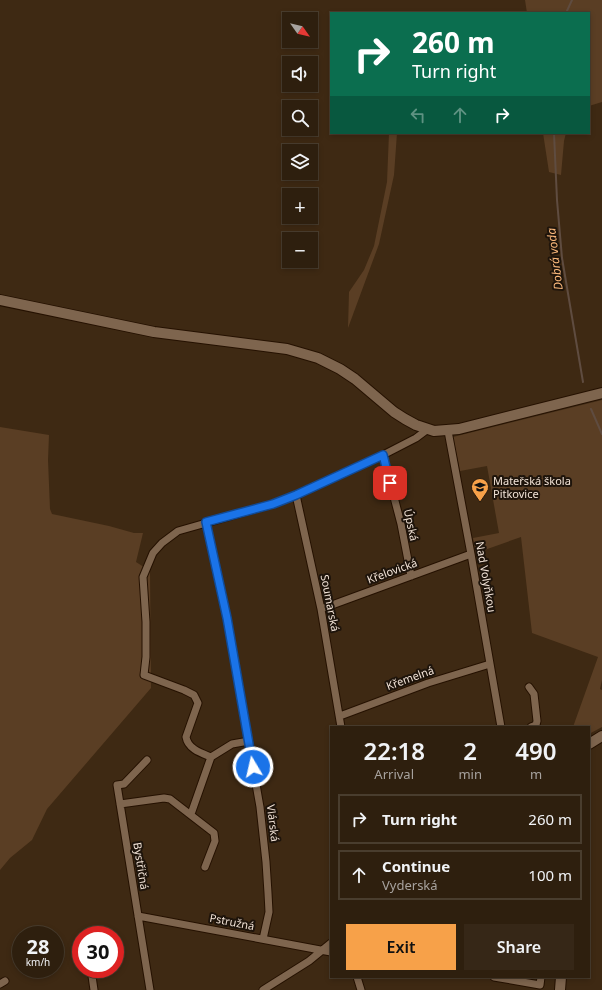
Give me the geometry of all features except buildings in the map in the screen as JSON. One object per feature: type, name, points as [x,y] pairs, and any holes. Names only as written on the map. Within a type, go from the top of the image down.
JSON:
[{"type":"street","points":[[0,300],[154,332],[287,349],[305,354],[325,361],[340,369],[355,379],[394,412],[410,422],[434,430],[448,431],[459,429],[602,394]]},
{"type":"street","points":[[211,757],[200,753],[187,743],[186,738],[198,703],[194,696],[184,690],[144,675],[146,657],[146,622],[144,577],[152,554],[162,543],[178,530],[273,504],[296,495],[383,455],[416,438],[428,429]]},
{"type":"street","name":"Nad Volyňkou","points":[[448,431],[501,726]]},
{"type":"street","name":"Úpská","points":[[383,455],[400,524],[410,576]]},
{"type":"street","name":"Soumarská","points":[[296,495],[321,609],[341,726]]},
{"type":"street","name":"Vlárská","points":[[206,522],[227,618],[260,808],[266,862],[269,912],[263,939]]},
{"type":"street","name":"Křelovická","points":[[321,609],[471,554]]},
{"type":"street","name":"Křemelná","points":[[340,716],[428,683],[490,664]]},
{"type":"street","points":[[529,687],[534,694],[537,721],[536,725],[534,726]]},
{"type":"street","points":[[590,743],[602,736]]},
{"type":"street","points":[[190,814],[211,757],[232,744],[249,740]]},
{"type":"street","name":"Bystřičná","points":[[147,760],[124,784],[117,785],[150,990]]},
{"type":"street","points":[[120,804],[164,798],[170,799],[214,834],[215,841],[205,867]]},
{"type":"street","name":"Pstružná","points":[[138,916],[330,952]]},
{"type":"street","points":[[263,990],[309,961],[330,944]]},
{"type":"street","points":[[92,978],[94,990]]},
{"type":"street","points":[[357,978],[362,990]]},
{"type":"street","points":[[500,978],[540,985],[541,978]]},
{"type":"street","points":[[560,978],[560,990]]},
{"type":"shaded area","points":[[525,0],[602,0],[602,102],[590,106],[590,12],[527,12]]},
{"type":"shaded area","points":[[389,134],[397,134],[394,175],[379,244],[348,328],[349,292],[364,270],[374,246],[387,182]]},
{"type":"shaded area","points":[[543,134],[566,134],[561,175],[549,172]]},
{"type":"shaded area","points":[[602,400],[602,680],[600,689],[602,690],[602,727],[590,733],[590,726],[573,726],[598,657],[532,633],[521,537],[476,553],[473,538],[499,533],[487,466],[460,471],[453,437]]},
{"type":"shaded area","points":[[0,427],[49,435],[48,460],[50,509],[52,514],[134,533],[143,533],[136,562],[150,571],[151,688],[47,809],[32,840],[10,858],[0,870]]},
{"type":"waterway","name":"Dobrá voda","points":[[566,12],[572,0]]},
{"type":"waterway","name":"Dobrá voda","points":[[554,134],[557,200],[562,258],[583,382]]},
{"type":"waterway","name":"Dobrá voda","points":[[591,409],[602,434]]},
{"type":"place","name":"Mateřská škola Pitkovice","points":[[480,502]]},
{"type":"route","points":[[253,767],[227,618],[206,522],[273,504],[383,455],[390,483]]}]
